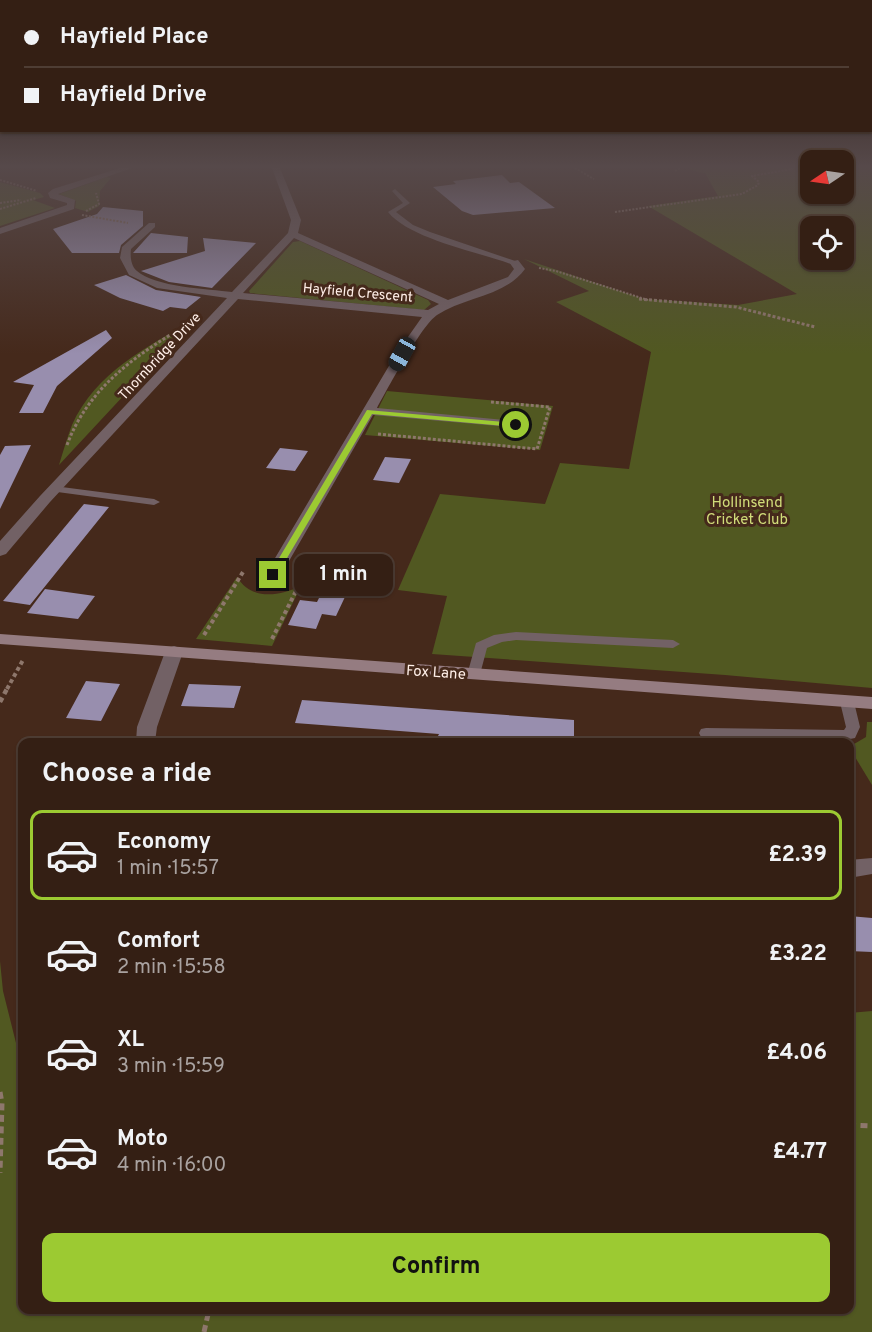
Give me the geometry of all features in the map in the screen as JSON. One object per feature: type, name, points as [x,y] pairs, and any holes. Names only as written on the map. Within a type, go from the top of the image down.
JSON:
[{"type":"street","name":"Hayfield Crescent","points":[[146,230],[126,249],[125,258],[133,273],[161,286],[236,296],[430,314],[448,304]]},
{"type":"street","name":"Thornbridge Drive","points":[[0,551],[54,489],[293,234]]},
{"type":"street","name":"Hayfield Crescent","points":[[293,234],[448,304]]},
{"type":"street","points":[[448,304],[512,279],[518,275],[517,265]]},
{"type":"street","points":[[273,575],[402,354],[430,314]]},
{"type":"street","points":[[369,411],[516,425]]},
{"type":"street","name":"Fox Lane","points":[[0,639],[872,703]]},
{"type":"street","points":[[146,738],[147,726],[183,652]]},
{"type":"street","points":[[854,868],[872,866]]},
{"type":"lane","points":[[419,230],[517,265]]},
{"type":"lane","points":[[54,489],[154,502]]},
{"type":"lane","points":[[474,675],[481,646],[499,638],[516,636],[673,644]]},
{"type":"lane","points":[[706,733],[840,736],[850,734],[853,727],[847,702]]},
{"type":"path","points":[[517,265],[556,271],[642,300],[736,307],[815,327]]},
{"type":"path","points":[[67,447],[79,420],[97,393],[113,375],[138,354],[174,333]]},
{"type":"path","points":[[183,652],[243,572]]},
{"type":"path","points":[[262,658],[301,581]]},
{"type":"path","points":[[0,702],[32,643]]},
{"type":"path","points":[[0,1092],[2,1104],[0,1173]]},
{"type":"path","points":[[854,1125],[872,1126]]},
{"type":"path","points":[[204,1332],[208,1314]]},
{"type":"green space","name":"Hollinsend Cricket Club","points":[[689,230],[800,230],[800,270],[854,270],[854,230],[872,230],[872,688],[432,654],[447,596],[398,590],[440,494],[545,504],[560,463],[629,469],[651,352],[556,302],[589,291],[524,259],[644,299],[738,305],[797,294]]},
{"type":"green space","points":[[300,241],[428,300],[431,304],[424,310],[250,293],[249,291],[293,242]]},
{"type":"green space","points":[[194,320],[59,465],[72,425],[94,390],[141,351]]},
{"type":"green space","points":[[387,391],[553,406],[540,450],[365,435]]},
{"type":"green space","points":[[237,577],[243,585],[258,593],[275,594],[301,586],[272,646],[196,639]]},
{"type":"green space","points":[[867,722],[872,722],[872,785],[854,755],[854,744],[866,737]]},
{"type":"green space","points":[[0,961],[3,991],[18,1051],[18,1314],[854,1314],[854,1013],[872,1011],[872,1332],[0,1332]]},
{"type":"building","points":[[54,230],[138,230],[121,245],[119,253],[72,253]]},
{"type":"building","points":[[151,233],[188,237],[187,253],[133,253]]},
{"type":"building","points":[[203,238],[256,243],[212,288],[169,282],[141,271],[205,251]]},
{"type":"building","points":[[126,275],[156,290],[201,297],[186,309],[170,307],[163,311],[120,298],[94,285]]},
{"type":"building","points":[[106,330],[112,338],[57,386],[43,413],[19,413],[34,385],[13,382]]},
{"type":"building","points":[[31,445],[0,509],[0,455],[5,446]]},
{"type":"building","points":[[280,448],[308,451],[295,471],[266,468]]},
{"type":"building","points":[[385,457],[411,459],[399,483],[373,480]]},
{"type":"building","points":[[84,504],[109,507],[30,605],[3,601]]},
{"type":"building","points":[[337,562],[360,565],[336,616],[322,614],[316,629],[288,625],[300,600],[317,602]]},
{"type":"building","points":[[45,589],[95,596],[78,619],[27,613]]},
{"type":"building","points":[[86,681],[120,684],[101,721],[66,718]]},
{"type":"building","points":[[189,684],[241,686],[234,708],[181,706]]},
{"type":"building","points":[[302,700],[574,720],[574,738],[438,736],[439,734],[295,723]]},
{"type":"building","points":[[854,916],[872,918],[872,952],[854,951]]},
{"type":"route","points":[[273,575],[369,411],[516,425]]}]
